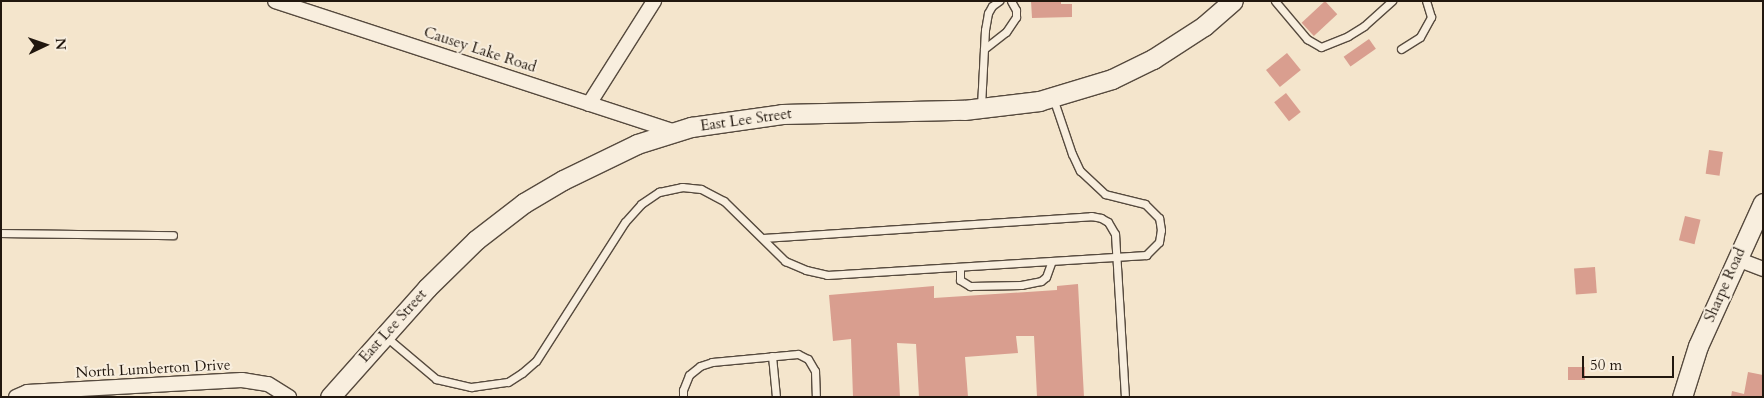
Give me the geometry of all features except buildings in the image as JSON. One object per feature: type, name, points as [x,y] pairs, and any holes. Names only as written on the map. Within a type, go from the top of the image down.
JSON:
[{"type":"street","name":"Causey Lake Road","points":[[275,1],[675,132]]},
{"type":"street","points":[[589,104],[654,1]]},
{"type":"street","name":"East Lee Street","points":[[330,397],[454,260],[524,203],[563,180],[637,144],[699,126],[782,114],[981,109],[1053,98],[1112,79],[1153,59],[1204,26],[1233,1]]},
{"type":"street","name":"Sharpe Road","points":[[1682,397],[1698,346],[1763,203]]},
{"type":"street","points":[[1737,259],[1763,270]]},
{"type":"street","name":"North Lumberton Drive","points":[[16,397],[26,392],[242,380],[268,384],[289,397]]},
{"type":"lane","points":[[981,109],[988,13],[992,6],[999,1]]},
{"type":"lane","points":[[984,49],[1006,32],[1016,17],[1014,4],[1011,1]]},
{"type":"lane","points":[[1275,1],[1308,39],[1321,47],[1348,36],[1364,26],[1392,1]]},
{"type":"lane","points":[[1401,49],[1420,36],[1431,17],[1426,1]]},
{"type":"lane","points":[[385,335],[436,378],[470,387],[508,382],[522,374],[536,361],[625,222],[641,204],[659,192],[682,187],[701,189],[724,200],[785,261],[806,270],[827,275],[1146,255],[1159,242],[1161,230],[1159,218],[1145,204],[1105,194],[1080,171],[1072,154],[1053,98]]},
{"type":"lane","points":[[763,238],[1091,216],[1108,222],[1115,234],[1125,397]]},
{"type":"lane","points":[[1,233],[173,235]]},
{"type":"lane","points":[[960,268],[960,280],[970,286],[1021,285],[1041,281],[1046,277],[1051,262]]},
{"type":"lane","points":[[683,397],[683,390],[690,375],[700,366],[712,362],[798,354],[808,359],[815,371],[816,397]]},
{"type":"lane","points":[[772,356],[776,397]]}]
